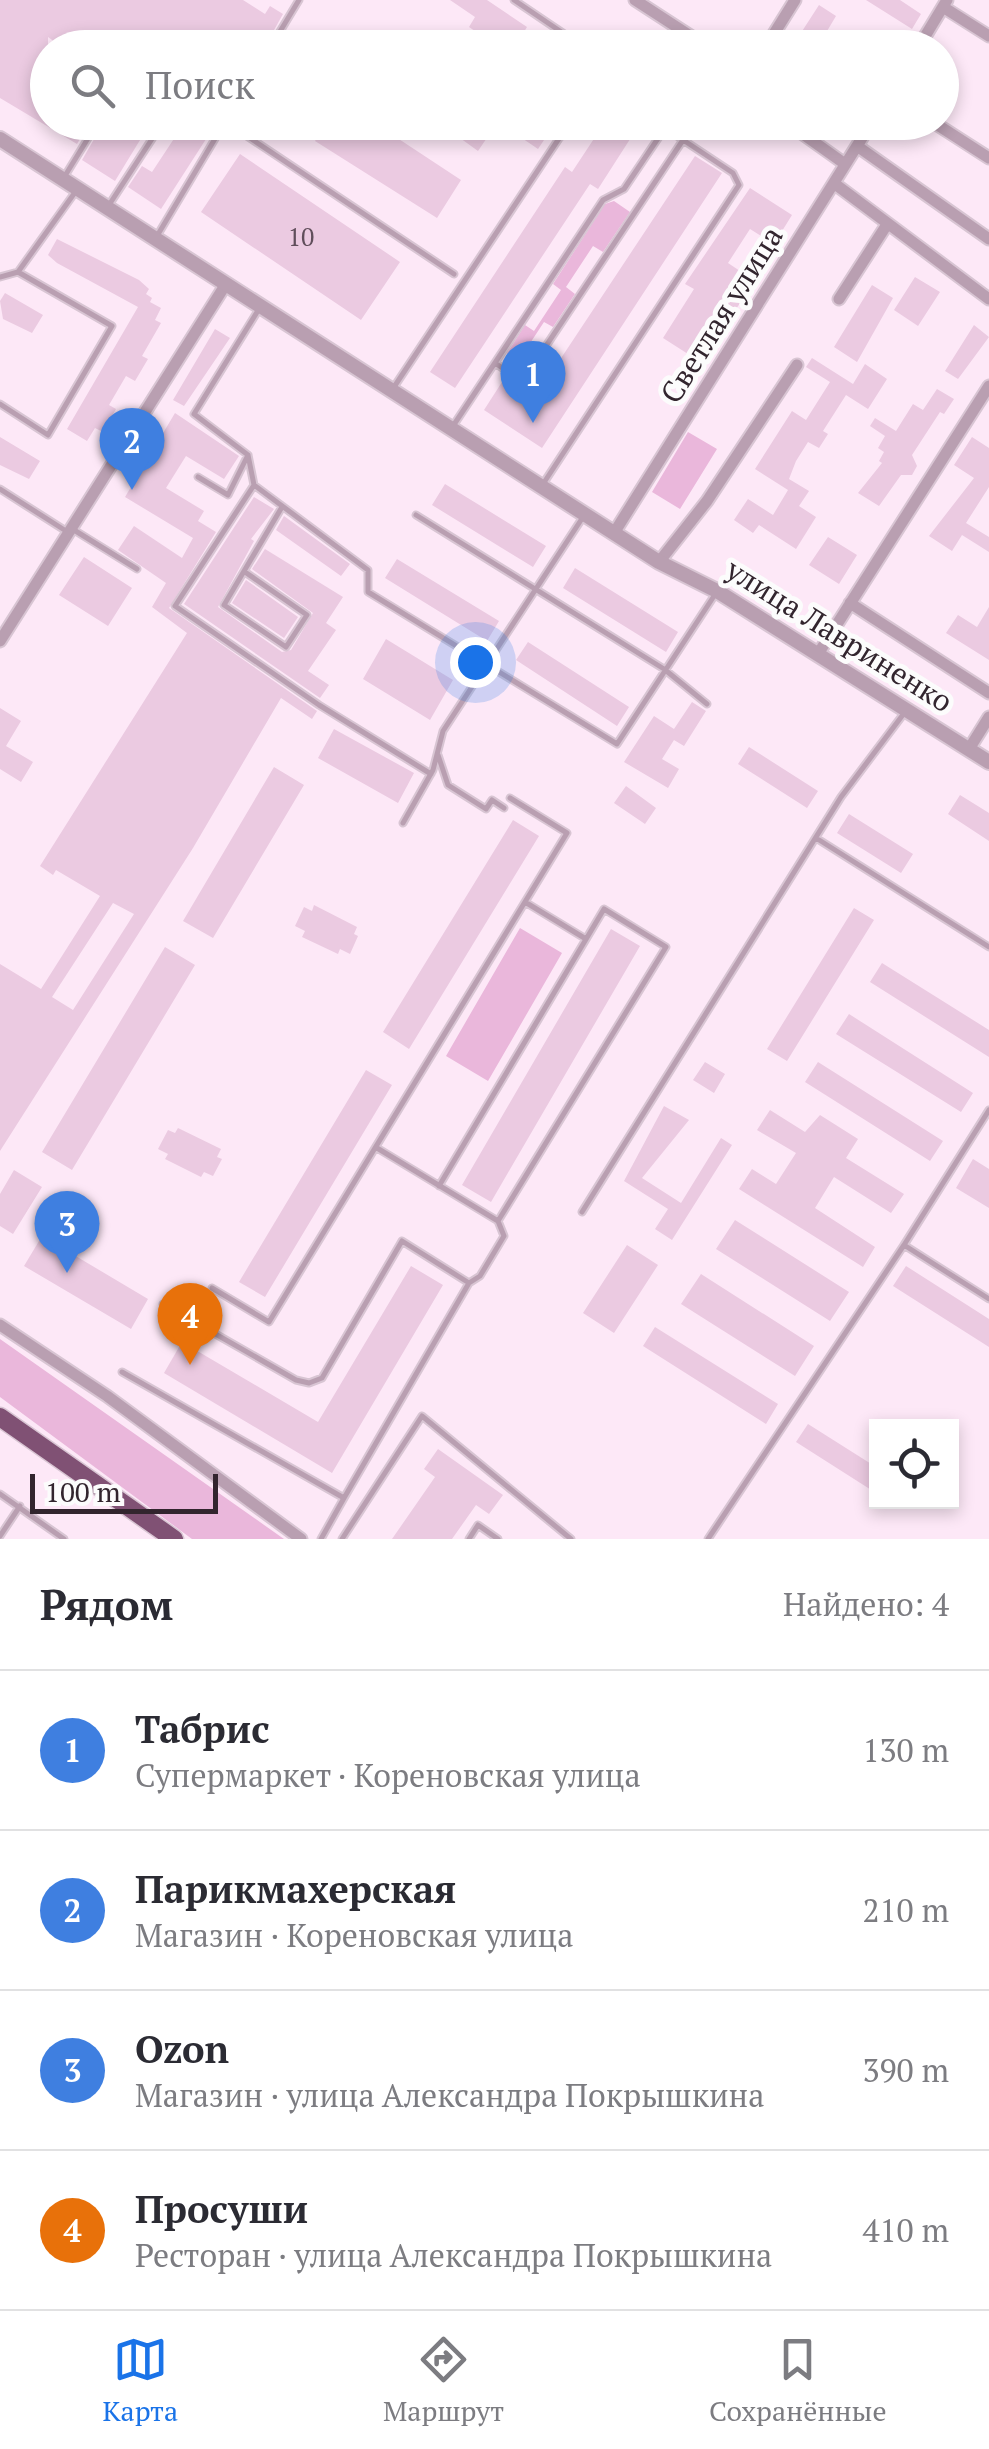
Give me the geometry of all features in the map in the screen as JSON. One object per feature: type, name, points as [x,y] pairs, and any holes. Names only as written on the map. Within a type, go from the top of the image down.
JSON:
[{"type":"highway","points":[[0,1418],[174,1539]]},
{"type":"highway","points":[[0,1431],[158,1539]]},
{"type":"street","points":[[777,30],[796,0]]},
{"type":"street","points":[[644,2],[683,30]]},
{"type":"street","points":[[929,30],[945,3],[989,36]]},
{"type":"street","name":"улица Лавриненко","points":[[0,139],[658,562],[717,591],[989,762]]},
{"type":"street","points":[[959,139],[989,158]]},
{"type":"street","points":[[811,140],[845,164]]},
{"type":"street","name":"Светлая улица","points":[[614,533],[861,140]]},
{"type":"street","points":[[857,146],[989,239]]},
{"type":"street","points":[[834,184],[989,299]]},
{"type":"street","points":[[839,299],[886,226]]},
{"type":"street","points":[[0,641],[226,284]]},
{"type":"street","points":[[658,562],[707,501],[798,365]]},
{"type":"street","points":[[818,654],[989,386]]},
{"type":"street","name":"улица Лавриненко","points":[[850,603],[989,693]]},
{"type":"street","points":[[968,749],[989,717]]},
{"type":"street","points":[[0,1325],[107,1396],[301,1539]]},
{"type":"lane","points":[[281,30],[299,0]]},
{"type":"lane","points":[[514,0],[559,30]]},
{"type":"lane","points":[[63,179],[87,140]]},
{"type":"lane","points":[[107,208],[151,140]]},
{"type":"lane","points":[[156,239],[215,140]]},
{"type":"lane","points":[[253,140],[454,274]]},
{"type":"lane","points":[[392,390],[558,140]]},
{"type":"lane","points":[[451,428],[602,200],[624,189],[657,140]]},
{"type":"lane","points":[[494,363],[516,377],[528,374],[682,140],[733,174],[739,185],[541,486]]},
{"type":"lane","points":[[0,277],[18,272],[78,189]]},
{"type":"lane","points":[[0,404],[48,435],[112,326],[18,272]]},
{"type":"lane","points":[[260,306],[194,414],[248,455],[254,485],[368,570],[368,592],[617,744],[717,591]]},
{"type":"lane","points":[[198,477],[228,494],[248,455]]},
{"type":"lane","points":[[254,485],[175,606],[319,705],[431,774]]},
{"type":"lane","points":[[0,489],[137,569]]},
{"type":"lane","points":[[244,572],[307,615],[286,647],[224,604],[282,506]]},
{"type":"lane","points":[[403,823],[431,774],[443,731],[538,592],[584,514]]},
{"type":"lane","points":[[416,515],[664,669],[707,704]]},
{"type":"lane","points":[[582,1212],[816,838],[907,710]]},
{"type":"lane","points":[[438,752],[448,785],[486,809],[492,800],[504,808]]},
{"type":"lane","points":[[212,1288],[270,1322],[567,833],[510,798]]},
{"type":"lane","points":[[816,838],[989,947]]},
{"type":"lane","points":[[525,902],[586,938]]},
{"type":"lane","points":[[439,1186],[604,910],[666,947],[498,1221]]},
{"type":"lane","points":[[708,1539],[989,1110]]},
{"type":"lane","points":[[321,1539],[470,1283],[480,1276],[504,1236],[498,1221],[376,1147]]},
{"type":"lane","points":[[163,1304],[296,1380],[309,1383],[322,1378],[402,1240],[470,1283]]},
{"type":"lane","points":[[904,1245],[989,1299]]},
{"type":"lane","points":[[122,1372],[344,1498]]},
{"type":"lane","points":[[342,1539],[422,1416],[571,1539]]},
{"type":"lane","points":[[0,1494],[64,1539]]},
{"type":"lane","points":[[0,1536],[20,1506]]},
{"type":"lane","points":[[469,1539],[478,1526],[498,1539]]},
{"type":"shaded area","points":[[614,201],[630,212],[603,252],[593,246],[566,287],[575,294],[553,327],[544,322],[519,360],[524,367],[514,370],[507,353],[525,325],[534,331],[561,290],[553,284],[605,204]]},
{"type":"shaded area","points":[[688,432],[717,449],[680,509],[652,492]]},
{"type":"shaded area","points":[[520,928],[562,953],[488,1081],[446,1056]]},
{"type":"shaded area","points":[[0,1339],[284,1539],[192,1539],[0,1397]]},
{"type":"building","points":[[0,0],[243,0],[265,14],[270,6],[283,14],[274,30],[30,30],[30,116],[0,98]]},
{"type":"building","points":[[450,0],[487,0],[527,27],[473,30],[469,27],[475,17]]},
{"type":"building","points":[[866,0],[900,0],[921,14],[912,29]]},
{"type":"building","points":[[819,5],[836,16],[828,30],[803,30]]},
{"type":"building","points":[[94,140],[140,140],[115,181],[82,160]]},
{"type":"building","points":[[173,140],[205,140],[161,209],[128,187],[142,166],[152,172]]},
{"type":"building","points":[[400,140],[461,180],[437,218],[315,141]]},
{"type":"building","points":[[463,140],[486,140],[478,151]]},
{"type":"building","points":[[525,140],[544,140],[538,149]]},
{"type":"building","points":[[593,140],[629,140],[598,189],[590,184],[455,388],[430,372],[565,167],[572,172]]},
{"type":"building","points":[[240,154],[400,262],[361,320],[201,212]]},
{"type":"building","points":[[695,156],[722,173],[542,448],[484,410],[502,382],[532,402]]},
{"type":"building","points":[[750,188],[792,215],[774,244],[750,229],[728,263],[755,281],[732,315],[719,306],[688,354],[663,338],[694,289],[685,284]]},
{"type":"building","points":[[57,239],[139,280],[149,289],[146,294],[152,298],[150,302],[161,308],[155,320],[161,323],[142,356],[148,359],[135,381],[126,376],[109,405],[116,409],[103,432],[95,428],[87,441],[67,429],[138,307],[57,263],[48,255]]},
{"type":"building","points":[[915,277],[940,292],[918,326],[894,310]]},
{"type":"building","points":[[872,285],[893,298],[857,362],[834,347]]},
{"type":"building","points":[[5,293],[43,315],[32,333],[3,319],[0,301]]},
{"type":"building","points":[[974,325],[989,337],[958,379],[945,371]]},
{"type":"building","points":[[215,329],[230,338],[184,406],[173,400]]},
{"type":"building","points":[[812,358],[853,384],[865,364],[887,379],[868,409],[846,395],[823,431],[828,434],[819,448],[808,442],[796,461],[789,479],[809,491],[799,506],[816,517],[796,549],[759,525],[753,533],[734,520],[748,499],[773,515],[788,490],[755,469],[792,411],[806,420],[830,382],[806,367]]},
{"type":"building","points":[[937,389],[954,399],[944,414],[940,412],[912,455],[917,466],[912,475],[901,475],[879,506],[858,493],[882,463],[879,461],[884,452],[878,448],[885,436],[870,426],[875,418],[896,431],[913,404],[923,410]]},
{"type":"building","points":[[175,413],[239,456],[224,479],[186,456],[166,488],[204,511],[198,521],[216,532],[169,608],[317,711],[312,719],[281,698],[193,848],[0,1151],[0,964],[41,989],[100,896],[56,870],[53,875],[40,866],[187,633],[152,607],[166,583],[118,550],[134,526],[182,558],[193,538],[125,497]],"holes":[[[113,903],[134,914],[73,1010],[52,997]]]},
{"type":"building","points":[[0,437],[40,461],[29,479],[0,465]]},
{"type":"building","points":[[972,437],[989,448],[989,487],[966,523],[989,537],[989,552],[962,535],[952,551],[929,536],[974,478],[954,465]]},
{"type":"building","points":[[445,484],[546,546],[533,567],[432,505]]},
{"type":"building","points":[[254,497],[274,509],[251,539],[254,541],[218,607],[282,652],[291,650],[313,613],[252,569],[265,549],[343,597],[326,623],[336,630],[308,671],[329,685],[320,698],[184,604]]},
{"type":"building","points":[[284,516],[350,564],[341,576],[276,530]]},
{"type":"building","points":[[828,537],[857,555],[839,584],[809,565]]},
{"type":"building","points":[[84,557],[132,588],[108,626],[59,595]]},
{"type":"building","points":[[397,559],[499,621],[487,641],[385,578]]},
{"type":"building","points":[[575,568],[678,632],[666,652],[563,588]]},
{"type":"building","points":[[246,580],[298,617],[284,638],[232,603]]},
{"type":"building","points":[[989,607],[989,660],[946,633],[958,615],[977,627]]},
{"type":"building","points":[[386,639],[453,680],[430,720],[363,679]]},
{"type":"building","points":[[528,642],[629,707],[617,726],[516,660]]},
{"type":"building","points":[[692,702],[706,711],[684,746],[674,740],[662,759],[679,769],[668,788],[624,762],[654,716],[674,729]]},
{"type":"building","points":[[0,708],[21,721],[6,746],[33,762],[21,782],[0,769]]},
{"type":"building","points":[[334,729],[414,773],[398,803],[318,758]]},
{"type":"building","points":[[749,747],[818,791],[807,808],[738,764]]},
{"type":"building","points":[[274,767],[304,785],[213,938],[183,921]]},
{"type":"building","points":[[626,786],[656,808],[645,824],[614,803]]},
{"type":"building","points":[[960,795],[989,813],[989,841],[948,814]]},
{"type":"building","points":[[849,814],[913,854],[901,873],[837,833]]},
{"type":"building","points":[[513,820],[539,836],[409,1049],[383,1032]]},
{"type":"building","points":[[314,905],[357,927],[354,934],[358,936],[350,954],[340,949],[338,954],[302,937],[305,931],[295,926],[304,907],[312,911]]},
{"type":"building","points":[[854,908],[874,920],[787,1061],[767,1049]]},
{"type":"building","points":[[611,929],[640,946],[491,1202],[462,1185]]},
{"type":"building","points":[[165,947],[195,965],[72,1170],[42,1152]]},
{"type":"building","points":[[882,963],[989,1030],[989,1057],[870,982]]},
{"type":"building","points":[[849,1014],[973,1093],[961,1112],[836,1034]]},
{"type":"building","points":[[705,1062],[725,1074],[714,1093],[693,1080]]},
{"type":"building","points":[[818,1062],[943,1141],[930,1161],[805,1082]]},
{"type":"building","points":[[366,1070],[392,1085],[265,1297],[239,1282]]},
{"type":"building","points":[[664,1106],[689,1120],[642,1178],[681,1203],[721,1138],[732,1145],[672,1240],[655,1229],[668,1209],[624,1181]]},
{"type":"building","points":[[770,1110],[805,1132],[820,1115],[858,1139],[846,1158],[904,1194],[891,1213],[834,1177],[815,1208],[875,1247],[863,1267],[739,1189],[752,1169],[776,1184],[796,1153],[757,1130]]},
{"type":"building","points":[[178,1128],[221,1149],[217,1157],[222,1159],[213,1176],[204,1172],[201,1177],[165,1159],[168,1154],[158,1149],[168,1130],[175,1133]]},
{"type":"building","points":[[973,1159],[989,1169],[989,1208],[956,1188]]},
{"type":"building","points":[[14,1170],[42,1187],[13,1234],[0,1226],[0,1194]]},
{"type":"building","points":[[735,1220],[849,1292],[830,1321],[716,1249]]},
{"type":"building","points":[[42,1236],[148,1299],[131,1329],[24,1266]]},
{"type":"building","points":[[627,1245],[658,1265],[614,1333],[583,1313]]},
{"type":"building","points":[[411,1266],[443,1285],[332,1473],[164,1373],[182,1342],[318,1422]]},
{"type":"building","points":[[906,1266],[989,1319],[989,1347],[893,1286]]},
{"type":"building","points":[[701,1274],[814,1346],[795,1376],[681,1304]]},
{"type":"building","points":[[655,1327],[778,1404],[766,1424],[643,1346]]},
{"type":"building","points":[[808,1424],[869,1463],[869,1489],[796,1442]]},
{"type":"building","points":[[438,1449],[503,1495],[489,1514],[476,1505],[452,1539],[392,1539],[435,1477],[424,1469]]},
{"type":"place","name":"Табрис","points":[[533,423]]},
{"type":"place","name":"Парикмахерская","points":[[132,490]]},
{"type":"place","name":"Ozon","points":[[67,1273]]},
{"type":"place","name":"Просуши","points":[[190,1365]]}]
